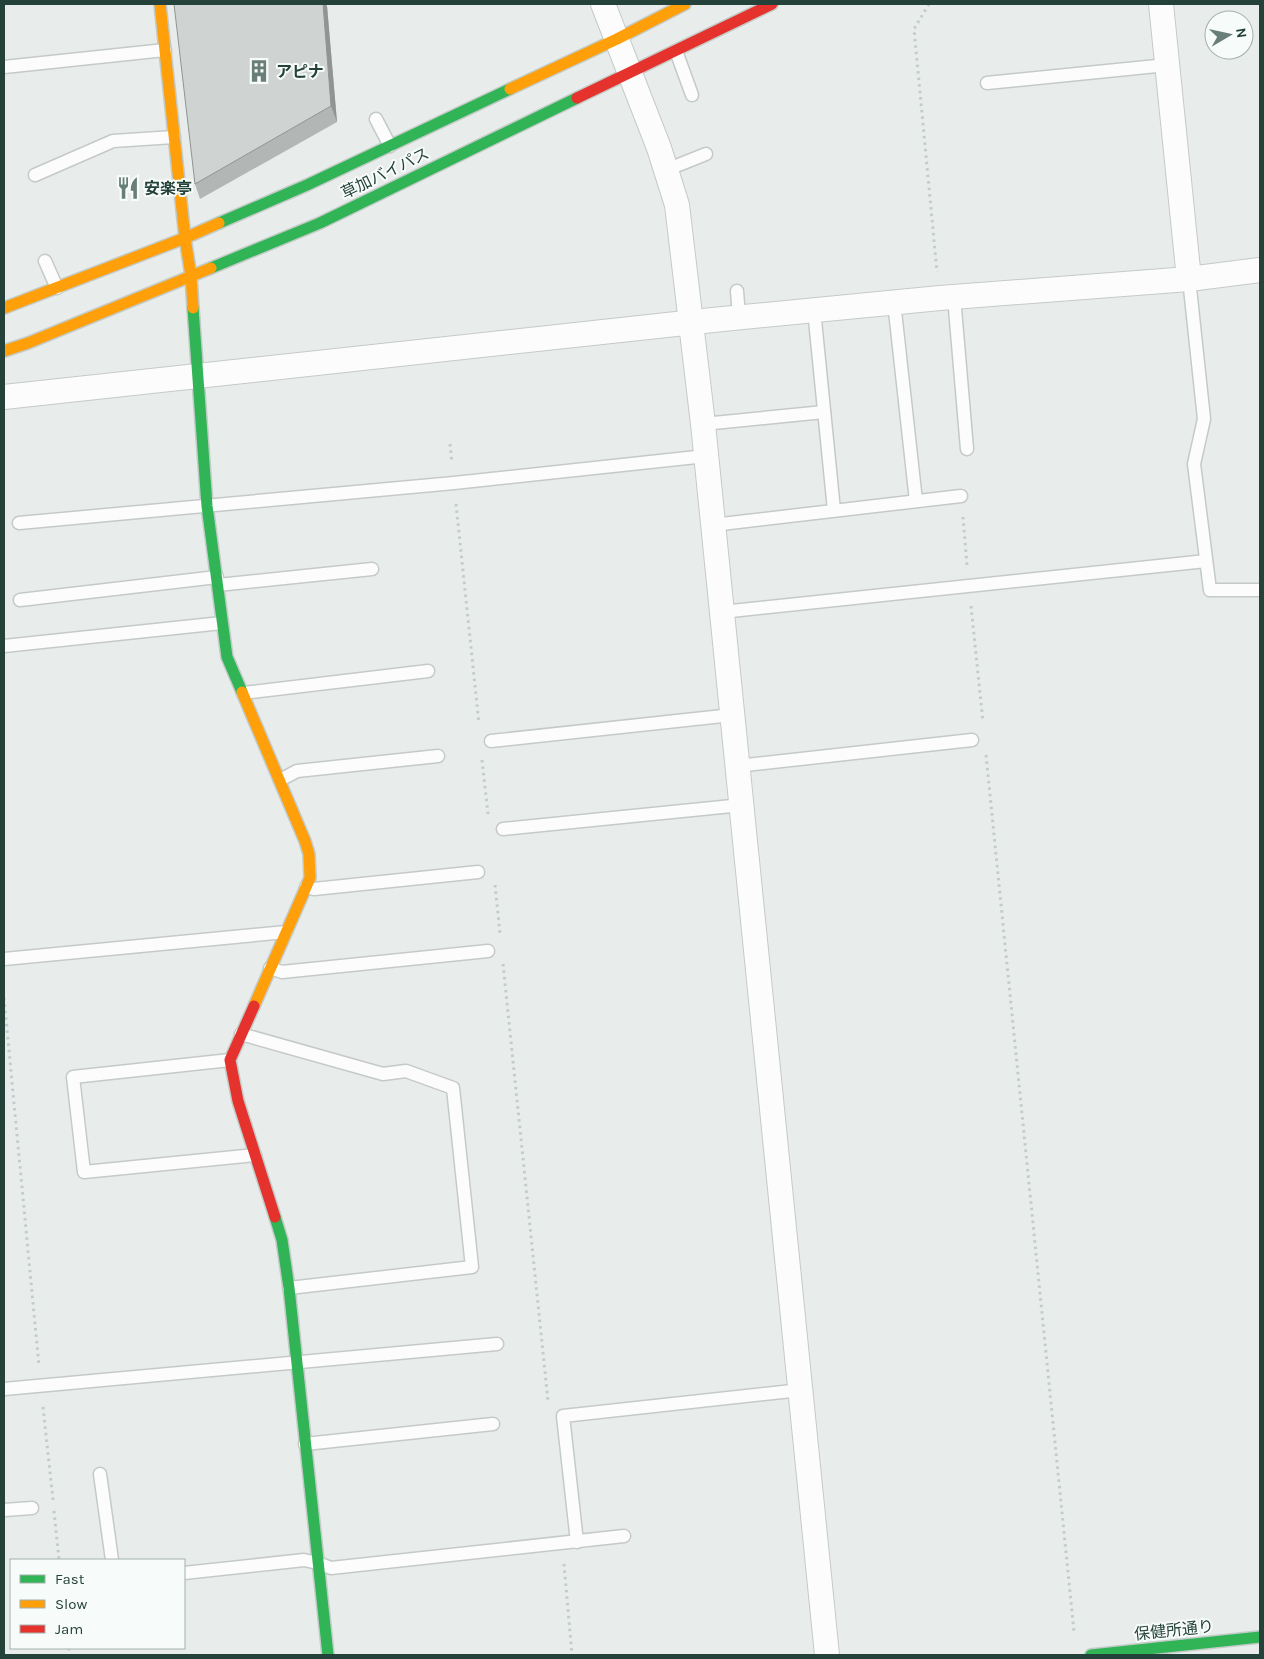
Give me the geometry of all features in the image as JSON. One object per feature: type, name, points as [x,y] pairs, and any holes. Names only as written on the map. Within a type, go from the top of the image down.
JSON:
[{"type":"main road","points":[[160,4],[185,238],[191,276],[207,506],[227,657],[306,841],[309,854],[310,878],[230,1060],[238,1101],[282,1240],[290,1288],[296,1362],[328,1655]]},
{"type":"main road","name":"草加バイパス","points":[[4,308],[185,238],[307,185],[617,39],[685,4]]},
{"type":"main road","name":"草加バイパス","points":[[4,350],[28,343],[320,223],[772,4]]},
{"type":"main road","name":"保健所通り","points":[[1092,1655],[1260,1637]]},
{"type":"street","points":[[603,4],[659,148],[678,205],[703,424],[827,1655]]},
{"type":"street","points":[[1161,4],[1189,279]]},
{"type":"street","points":[[4,396],[692,322],[894,302],[1189,279],[1260,270]]},
{"type":"lane","points":[[4,67],[165,50]]},
{"type":"lane","points":[[676,51],[692,95]]},
{"type":"lane","points":[[987,83],[1167,65]]},
{"type":"lane","points":[[376,119],[390,146]]},
{"type":"lane","points":[[35,175],[113,141],[174,137]]},
{"type":"lane","points":[[666,170],[706,154]]},
{"type":"lane","points":[[45,261],[56,288]]},
{"type":"lane","points":[[1189,279],[1204,418],[1194,464],[1210,590],[1260,590]]},
{"type":"lane","points":[[737,291],[739,318]]},
{"type":"lane","points":[[947,298],[968,449]]},
{"type":"lane","points":[[894,302],[916,501]]},
{"type":"lane","points":[[814,310],[834,510]]},
{"type":"lane","points":[[703,424],[824,412]]},
{"type":"lane","points":[[19,523],[454,483],[706,456]]},
{"type":"lane","points":[[713,525],[961,496]]},
{"type":"lane","points":[[722,612],[1206,561]]},
{"type":"lane","points":[[20,600],[217,581],[372,569]]},
{"type":"lane","points":[[4,646],[222,623]]},
{"type":"lane","points":[[243,693],[428,671]]},
{"type":"lane","points":[[491,741],[732,715]]},
{"type":"lane","points":[[737,766],[972,740]]},
{"type":"lane","points":[[280,780],[297,771],[438,756]]},
{"type":"lane","points":[[503,830],[742,805]]},
{"type":"lane","points":[[306,887],[314,889],[478,872]]},
{"type":"lane","points":[[4,959],[286,932]]},
{"type":"lane","points":[[270,968],[282,972],[488,951]]},
{"type":"lane","points":[[241,1034],[383,1074],[406,1071],[453,1088],[472,1267],[290,1288]]},
{"type":"lane","points":[[230,1060],[73,1078],[84,1172],[255,1156]]},
{"type":"lane","points":[[4,1389],[497,1344]]},
{"type":"lane","points":[[577,1542],[563,1416],[801,1390]]},
{"type":"lane","points":[[305,1444],[493,1424]]},
{"type":"lane","points":[[100,1474],[112,1559]]},
{"type":"lane","points":[[4,1510],[32,1508]]},
{"type":"lane","points":[[185,1573],[304,1560],[318,1562],[331,1568],[624,1536]]},
{"type":"path","points":[[929,4],[914,29],[947,298]]},
{"type":"path","points":[[450,444],[480,731]]},
{"type":"path","points":[[961,496],[983,724]]},
{"type":"path","points":[[482,751],[489,820]]},
{"type":"path","points":[[986,754],[1075,1636]]},
{"type":"path","points":[[495,880],[501,939]]},
{"type":"path","points":[[503,959],[548,1405]]},
{"type":"path","points":[[4,998],[40,1385],[59,1559]]},
{"type":"path","points":[[562,1544],[572,1655]]},
{"type":"building","name":"アピナ","points":[[174,4],[323,4],[331,106],[195,184]]},
{"type":"traffic: fast","points":[[219,223],[307,185],[510,89]]},
{"type":"traffic: fast","points":[[211,268],[320,223],[577,98]]},
{"type":"traffic: fast","points":[[193,308],[207,506],[227,657],[242,692]]},
{"type":"traffic: fast","points":[[275,1217],[282,1240],[289,1288],[328,1655]]},
{"type":"traffic: fast","points":[[1091,1655],[1260,1637]]},
{"type":"traffic: slow","points":[[160,4],[193,308]]},
{"type":"traffic: slow","points":[[510,89],[617,39],[685,4]]},
{"type":"traffic: slow","points":[[4,308],[219,223]]},
{"type":"traffic: slow","points":[[4,351],[28,343],[211,268]]},
{"type":"traffic: slow","points":[[242,692],[305,841],[309,854],[310,878],[254,1006]]},
{"type":"traffic: jam","points":[[577,98],[772,4]]},
{"type":"traffic: jam","points":[[254,1006],[230,1060],[238,1101],[275,1217]]},
{"type":"place","name":"アピナ","points":[[259,71]]},
{"type":"place","name":"安楽亭","points":[[128,188]]}]
